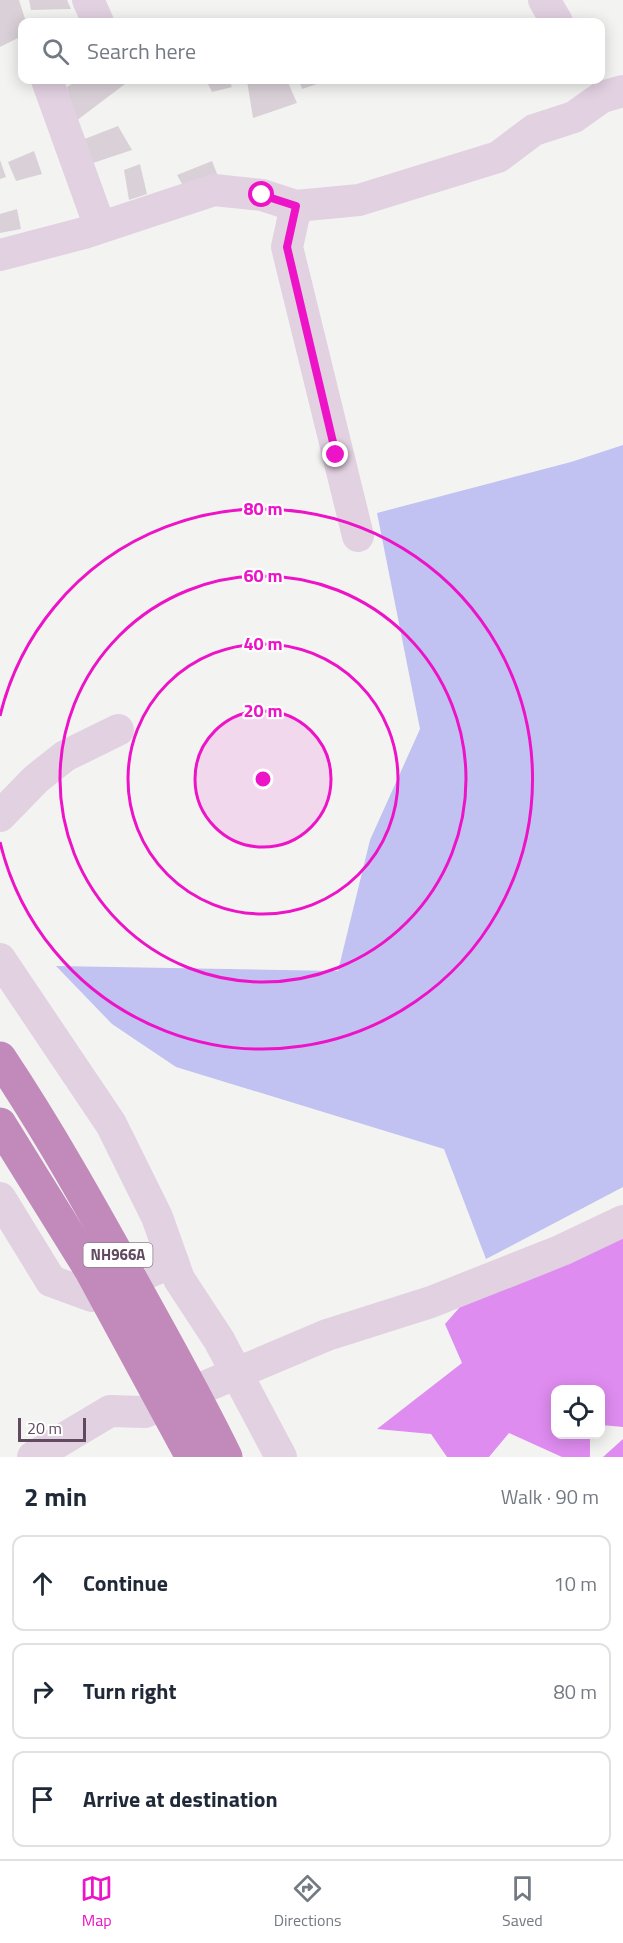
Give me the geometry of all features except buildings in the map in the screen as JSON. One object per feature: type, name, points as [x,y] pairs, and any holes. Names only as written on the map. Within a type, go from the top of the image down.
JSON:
[{"type":"highway","name":"NH966A","points":[[0,1058],[79,1185],[179,1362],[226,1457]]},
{"type":"highway","name":"NH966A","points":[[0,1124],[90,1269],[192,1457]]},
{"type":"street","points":[[88,0],[96,18]]},
{"type":"street","points":[[544,0],[554,18]]},
{"type":"street","points":[[48,84],[100,227]]},
{"type":"street","points":[[0,255],[100,227],[214,190],[262,195],[296,206],[359,200],[498,157],[534,130],[574,117],[605,89]]},
{"type":"street","points":[[296,206],[287,247],[358,536]]},
{"type":"street","points":[[0,816],[36,779],[65,756],[118,729]]},
{"type":"street","points":[[0,959],[111,1124],[157,1217],[179,1279],[219,1340],[280,1457]]},
{"type":"street","points":[[0,1198],[51,1281],[92,1296],[173,1262]]},
{"type":"street","points":[[33,1457],[110,1411],[145,1412],[327,1335],[431,1302],[562,1250],[623,1221]]},
{"type":"shaded area","points":[[623,445],[623,1187],[486,1259],[444,1149],[176,1067],[112,1024],[56,966],[338,971],[370,840],[420,729],[377,513],[571,462]]},
{"type":"shaded area","points":[[623,1225],[623,1427],[605,1425],[605,1385],[551,1385],[551,1439],[590,1439],[590,1457],[562,1457],[509,1433],[489,1457],[447,1457],[431,1434],[377,1429],[462,1363],[445,1324],[475,1290]]},
{"type":"shaded area","points":[[623,1439],[623,1457],[603,1457]]},
{"type":"route","points":[[262,195],[296,206],[287,247],[336,455]]}]
